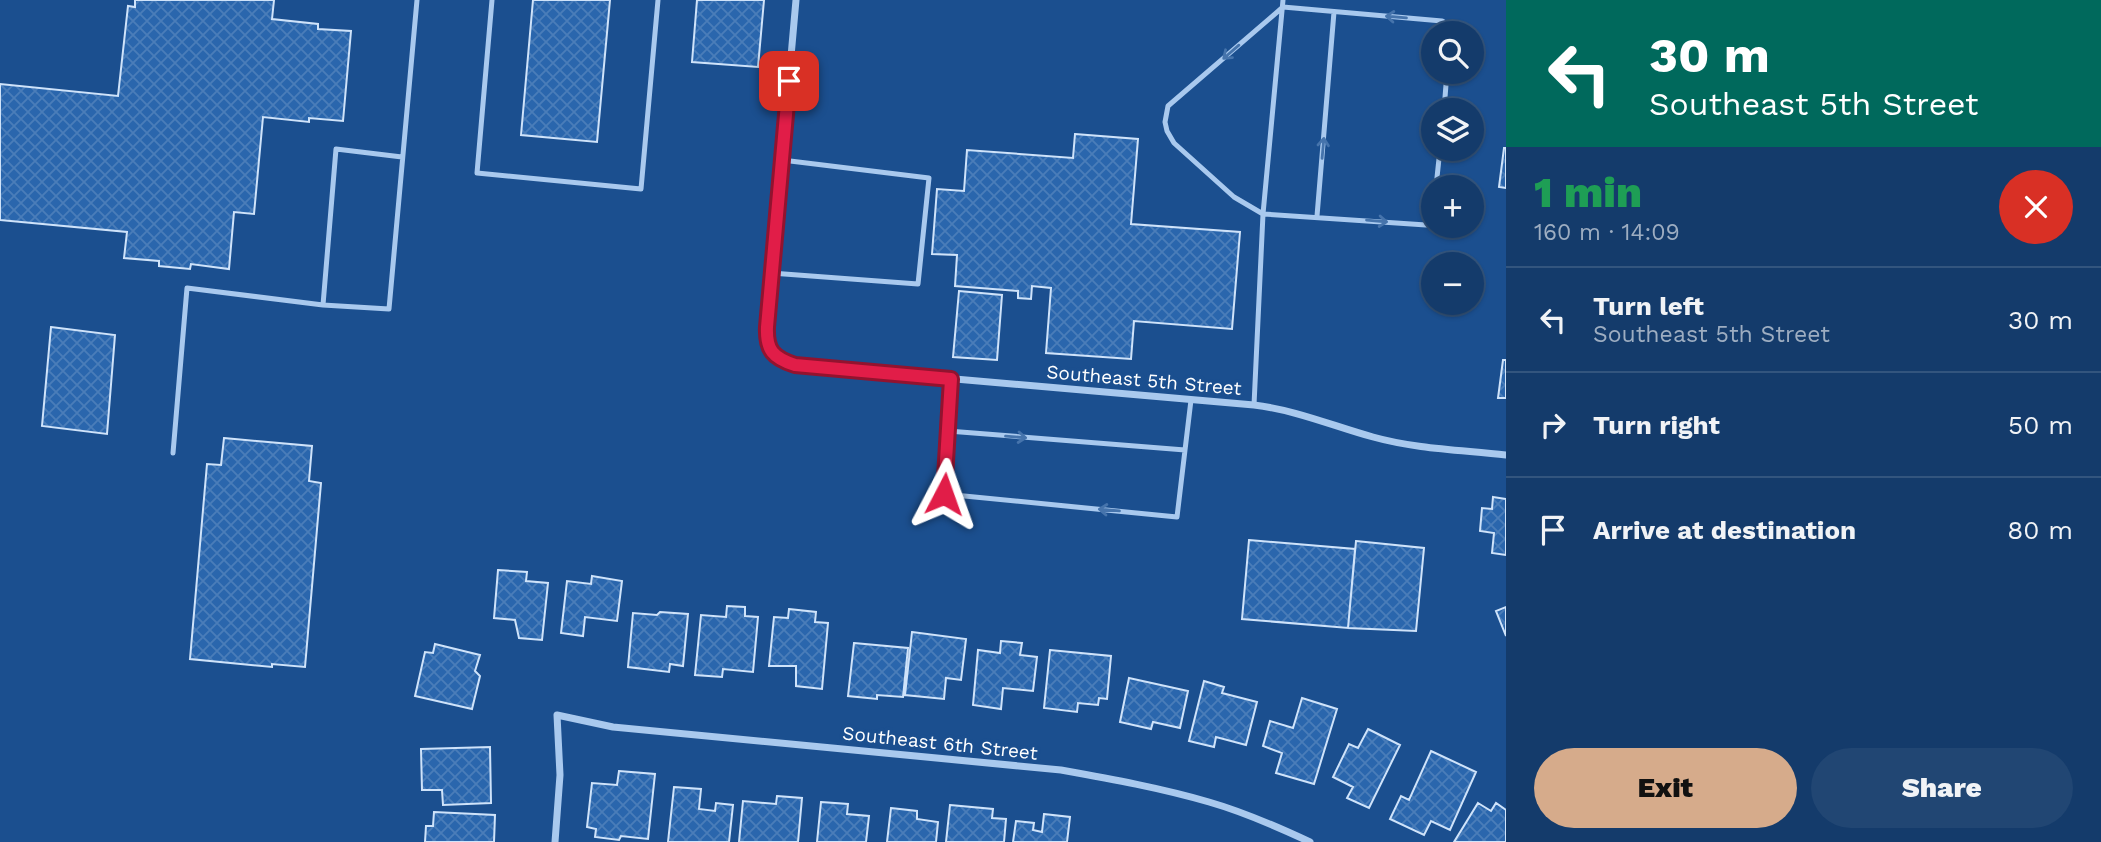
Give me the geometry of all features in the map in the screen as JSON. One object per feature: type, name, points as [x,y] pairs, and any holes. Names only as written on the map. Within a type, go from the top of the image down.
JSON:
[{"type":"street","points":[[771,272],[796,0]]},
{"type":"street","name":"Southeast 5th Street","points":[[771,272],[766,338],[777,358],[795,365],[1254,405],[1298,413],[1374,438],[1506,455]]},
{"type":"street","name":"Southeast 6th Street","points":[[555,842],[560,775],[557,715],[613,727],[1061,770],[1128,782],[1211,802],[1275,825],[1310,842]]},
{"type":"lane","points":[[173,453],[187,288],[323,305],[389,309],[417,0]]},
{"type":"lane","points":[[492,0],[477,173],[641,189],[658,0]]},
{"type":"lane","points":[[1254,405],[1263,214],[1283,0]]},
{"type":"lane","points":[[1421,225],[1263,214],[1234,197],[1174,143],[1165,121],[1168,106],[1283,8],[1442,21]]},
{"type":"lane","points":[[1317,216],[1334,12]]},
{"type":"lane","points":[[323,305],[336,149],[402,158]]},
{"type":"lane","points":[[771,272],[918,284],[929,178],[782,160]]},
{"type":"lane","points":[[951,379],[944,494],[1177,517],[1191,400]]},
{"type":"lane","points":[[948,431],[1185,450]]},
{"type":"building","points":[[135,0],[274,0],[272,19],[318,24],[318,29],[351,31],[343,121],[309,118],[309,122],[263,117],[254,214],[234,212],[229,269],[191,264],[190,269],[159,266],[159,261],[124,258],[127,232],[0,220],[0,84],[118,96],[128,6],[135,7]]},
{"type":"building","points":[[533,0],[610,0],[597,142],[521,135]]},
{"type":"building","points":[[697,0],[764,0],[758,67],[692,62]]},
{"type":"building","points":[[1075,134],[1138,139],[1131,224],[1240,232],[1232,329],[1134,321],[1131,359],[1046,353],[1051,288],[1032,286],[1031,299],[1018,298],[1018,291],[955,286],[957,255],[932,254],[937,189],[964,191],[967,150],[1073,158]]},
{"type":"building","points":[[1506,148],[1506,188],[1499,187]]},
{"type":"building","points":[[959,291],[1002,295],[997,360],[953,357]]},
{"type":"building","points":[[51,327],[115,335],[107,434],[42,426]]},
{"type":"building","points":[[1503,360],[1506,360],[1506,398],[1498,398]]},
{"type":"building","points":[[224,438],[312,446],[309,481],[321,483],[305,667],[272,664],[272,667],[190,659],[207,464],[221,465]]},
{"type":"building","points":[[1493,497],[1506,499],[1506,555],[1492,553],[1494,533],[1480,531],[1482,508],[1492,509]]},
{"type":"building","points":[[1249,540],[1355,549],[1348,628],[1242,619]]},
{"type":"building","points":[[1356,541],[1424,548],[1416,631],[1348,628]]},
{"type":"building","points":[[498,570],[527,572],[526,581],[548,583],[542,640],[519,638],[515,620],[494,618]]},
{"type":"building","points":[[592,576],[622,581],[617,621],[585,617],[583,636],[561,633],[567,581],[591,584]]},
{"type":"building","points":[[727,606],[745,607],[745,616],[758,617],[753,672],[723,669],[722,677],[695,675],[701,615],[726,617]]},
{"type":"building","points":[[1506,607],[1506,636],[1496,611]]},
{"type":"building","points":[[789,609],[816,612],[815,622],[828,623],[822,689],[796,686],[796,666],[769,666],[774,617],[788,618]]},
{"type":"building","points":[[660,612],[688,614],[683,666],[670,664],[669,672],[628,667],[633,613],[657,615]]},
{"type":"building","points":[[912,632],[966,639],[961,680],[946,678],[944,699],[905,695]]},
{"type":"building","points":[[1001,641],[1022,643],[1020,655],[1037,657],[1033,691],[1003,688],[1001,709],[973,705],[978,650],[1000,653]]},
{"type":"building","points":[[854,643],[908,648],[903,697],[877,695],[877,699],[848,696]]},
{"type":"building","points":[[435,644],[480,655],[475,671],[480,676],[472,709],[415,696],[425,652],[433,653]]},
{"type":"building","points":[[1050,650],[1111,656],[1107,699],[1099,698],[1098,705],[1078,703],[1077,712],[1044,708]]},
{"type":"building","points":[[1129,678],[1188,691],[1180,728],[1153,722],[1151,729],[1120,722]]},
{"type":"building","points":[[1204,681],[1224,687],[1222,693],[1257,702],[1246,745],[1216,737],[1214,747],[1189,741]]},
{"type":"building","points":[[1302,698],[1337,709],[1314,784],[1276,773],[1282,753],[1263,746],[1270,721],[1293,728]]},
{"type":"building","points":[[1368,729],[1400,745],[1369,808],[1347,798],[1353,787],[1333,777],[1349,744],[1358,748]]},
{"type":"building","points":[[490,747],[491,803],[443,805],[442,790],[422,790],[421,749]]},
{"type":"building","points":[[1431,751],[1476,772],[1450,830],[1431,821],[1424,835],[1390,819],[1401,796],[1409,800]]},
{"type":"building","points":[[619,771],[655,774],[648,839],[595,837],[596,829],[587,827],[592,783],[617,785]]},
{"type":"building","points":[[674,787],[701,789],[699,809],[715,811],[716,803],[733,805],[729,842],[668,842]]},
{"type":"building","points":[[777,796],[802,798],[798,842],[739,842],[743,801],[776,804]]},
{"type":"building","points":[[821,802],[848,804],[847,814],[869,816],[866,842],[817,842]]},
{"type":"building","points":[[1478,803],[1491,811],[1496,803],[1506,810],[1506,842],[1454,842]]},
{"type":"building","points":[[950,805],[993,809],[992,818],[1006,819],[1004,842],[946,842]]},
{"type":"building","points":[[891,808],[917,811],[917,819],[938,822],[936,842],[887,842]]},
{"type":"building","points":[[434,812],[495,815],[494,842],[425,842],[426,826],[433,826]]},
{"type":"building","points":[[1044,814],[1070,817],[1067,842],[1013,842],[1016,821],[1034,823],[1033,830],[1042,832]]},
{"type":"route","points":[[789,81],[766,338],[770,349],[777,358],[795,365],[951,379],[944,494]]}]
